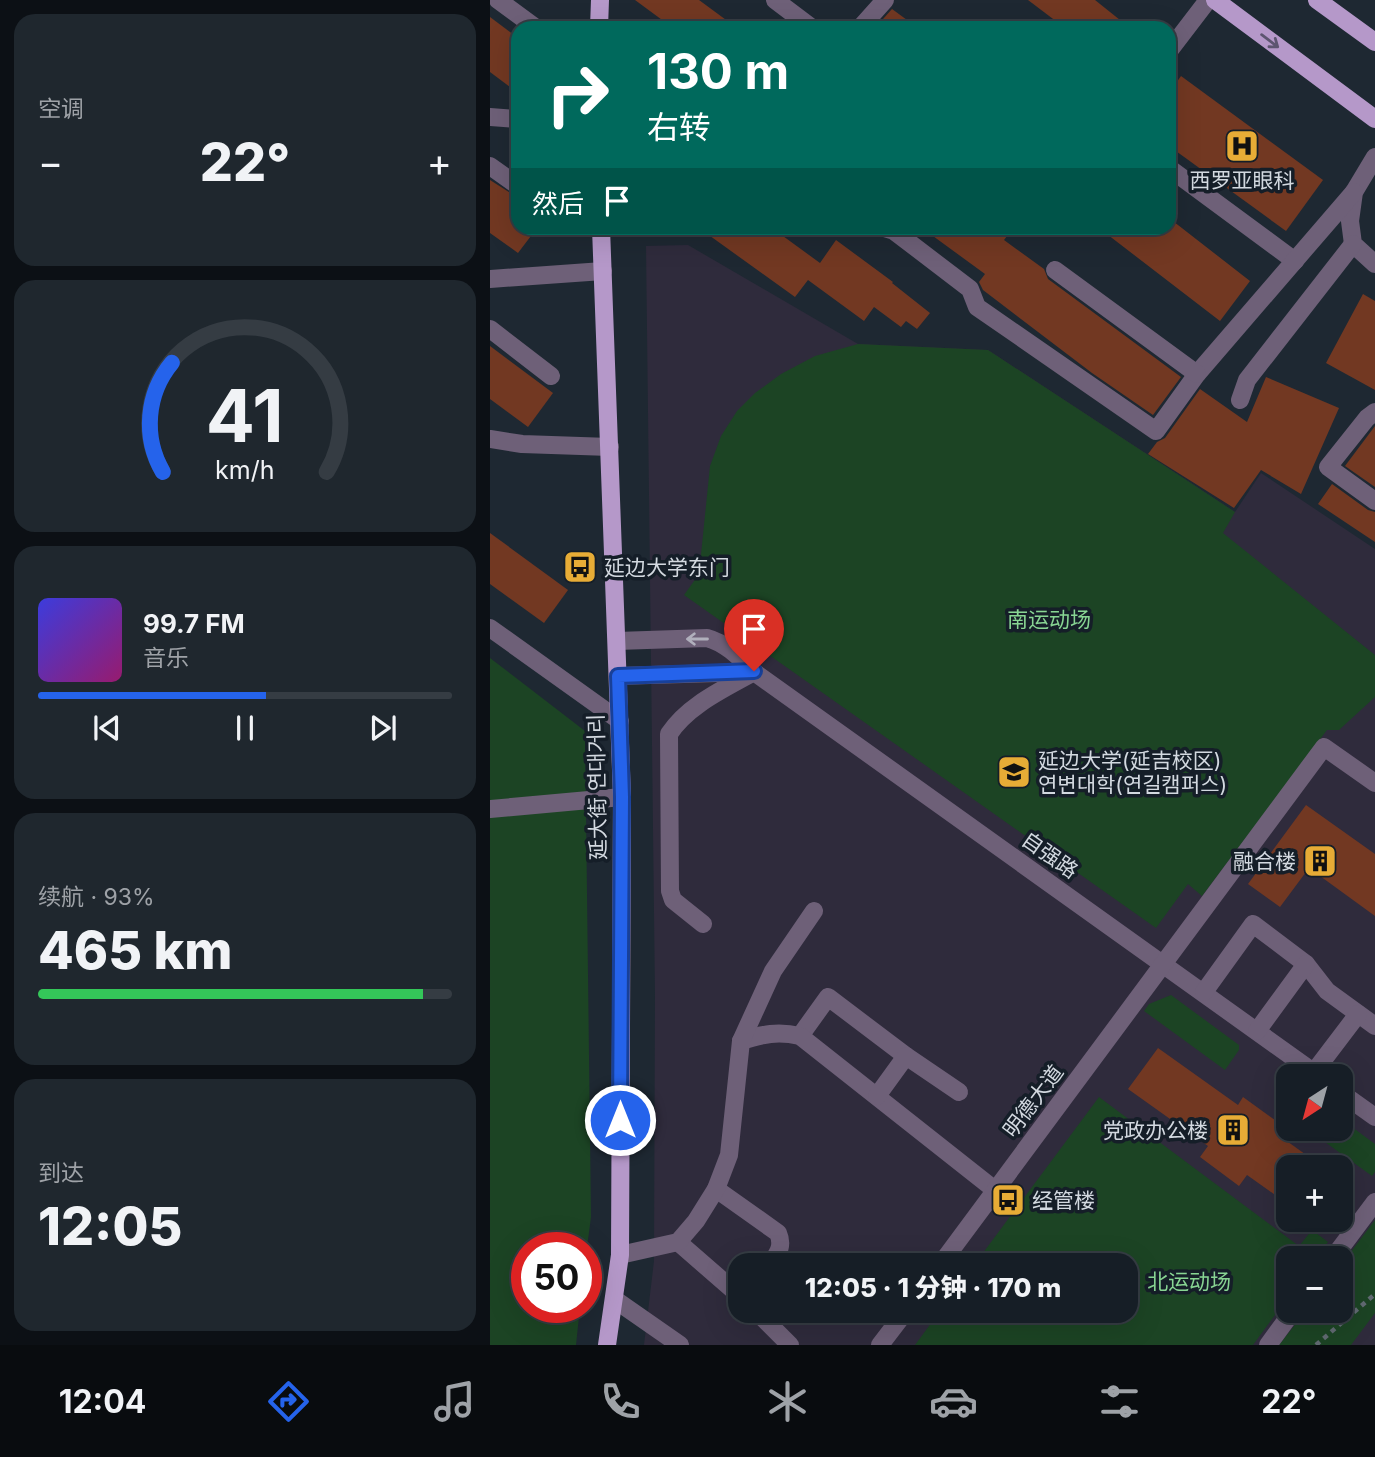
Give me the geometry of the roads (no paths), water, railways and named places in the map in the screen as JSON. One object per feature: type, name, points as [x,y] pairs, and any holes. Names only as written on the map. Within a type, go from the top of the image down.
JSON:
[{"type":"main road","points":[[600,0],[602,21]]},
{"type":"main road","points":[[1215,0],[1375,119]]},
{"type":"main road","points":[[1317,0],[1375,43]]},
{"type":"main road","name":"延大街 연대거리","points":[[601,235],[622,797],[620,1255],[607,1345]]},
{"type":"lane","points":[[498,0],[526,21]]},
{"type":"lane","points":[[775,0],[803,21]]},
{"type":"lane","points":[[866,21],[885,0]]},
{"type":"lane","points":[[1176,42],[1208,0]]},
{"type":"lane","points":[[490,117],[511,118]]},
{"type":"lane","points":[[899,235],[970,289],[977,307],[1156,431],[1197,374],[1353,192],[1375,158]]},
{"type":"lane","points":[[490,166],[511,181]]},
{"type":"lane","points":[[1176,173],[1295,261]]},
{"type":"lane","points":[[1353,192],[1350,221],[1353,244],[1375,264]]},
{"type":"lane","points":[[1240,400],[1247,380],[1353,244]]},
{"type":"lane","points":[[1055,270],[1197,374]]},
{"type":"lane","points":[[490,279],[603,271]]},
{"type":"lane","points":[[490,329],[551,376]]},
{"type":"lane","points":[[1375,412],[1367,418],[1328,467],[1375,501]]},
{"type":"lane","points":[[490,439],[522,444],[610,447]]},
{"type":"lane","points":[[490,628],[620,721]]},
{"type":"lane","name":"自强路","points":[[617,641],[707,638],[717,641],[754,671],[1303,1064]]},
{"type":"lane","points":[[618,676],[754,671]]},
{"type":"lane","points":[[703,924],[673,900],[670,891],[669,734],[677,722],[692,709],[754,671]]},
{"type":"lane","name":"明德大道","points":[[949,1253],[1324,747],[1375,783]]},
{"type":"lane","points":[[490,808],[622,797]]},
{"type":"lane","points":[[620,1255],[678,1242],[696,1221],[716,1189],[729,1156],[741,1041],[774,971],[814,911]]},
{"type":"lane","points":[[1203,992],[1253,924],[1306,964],[1327,991],[1375,1026]]},
{"type":"lane","points":[[1257,1031],[1306,964]]},
{"type":"lane","points":[[800,1036],[828,997],[959,1092]]},
{"type":"lane","points":[[1324,1064],[1358,1014]]},
{"type":"lane","points":[[741,1041],[764,1033],[781,1031],[800,1036],[995,1190]]},
{"type":"lane","points":[[877,1096],[906,1056]]},
{"type":"lane","points":[[1353,1100],[1373,1112]]},
{"type":"lane","points":[[716,1189],[778,1233],[781,1241],[778,1253]]},
{"type":"lane","points":[[1342,1246],[1375,1202]]},
{"type":"lane","points":[[678,1242],[728,1286]]},
{"type":"lane","points":[[614,1299],[680,1345]]},
{"type":"lane","points":[[768,1323],[790,1345]]},
{"type":"lane","points":[[880,1345],[897,1323]]},
{"type":"lane","points":[[1268,1345],[1284,1323]]},
{"type":"place","name":"西罗亚眼科","points":[[1242,146]]},
{"type":"place","name":"延边大学东门","points":[[580,567]]},
{"type":"place","name":"延边大学(延吉校区) 연변대학(연길캠퍼스)","points":[[1014,772]]},
{"type":"place","name":"融合楼","points":[[1320,861]]},
{"type":"place","name":"党政办公楼","points":[[1233,1130]]},
{"type":"place","name":"经管楼","points":[[1008,1200]]},
{"type":"park label","name":"南运动场","points":[[1049,619]]},
{"type":"park label","name":"北运动场","points":[[1189,1281]]}]
